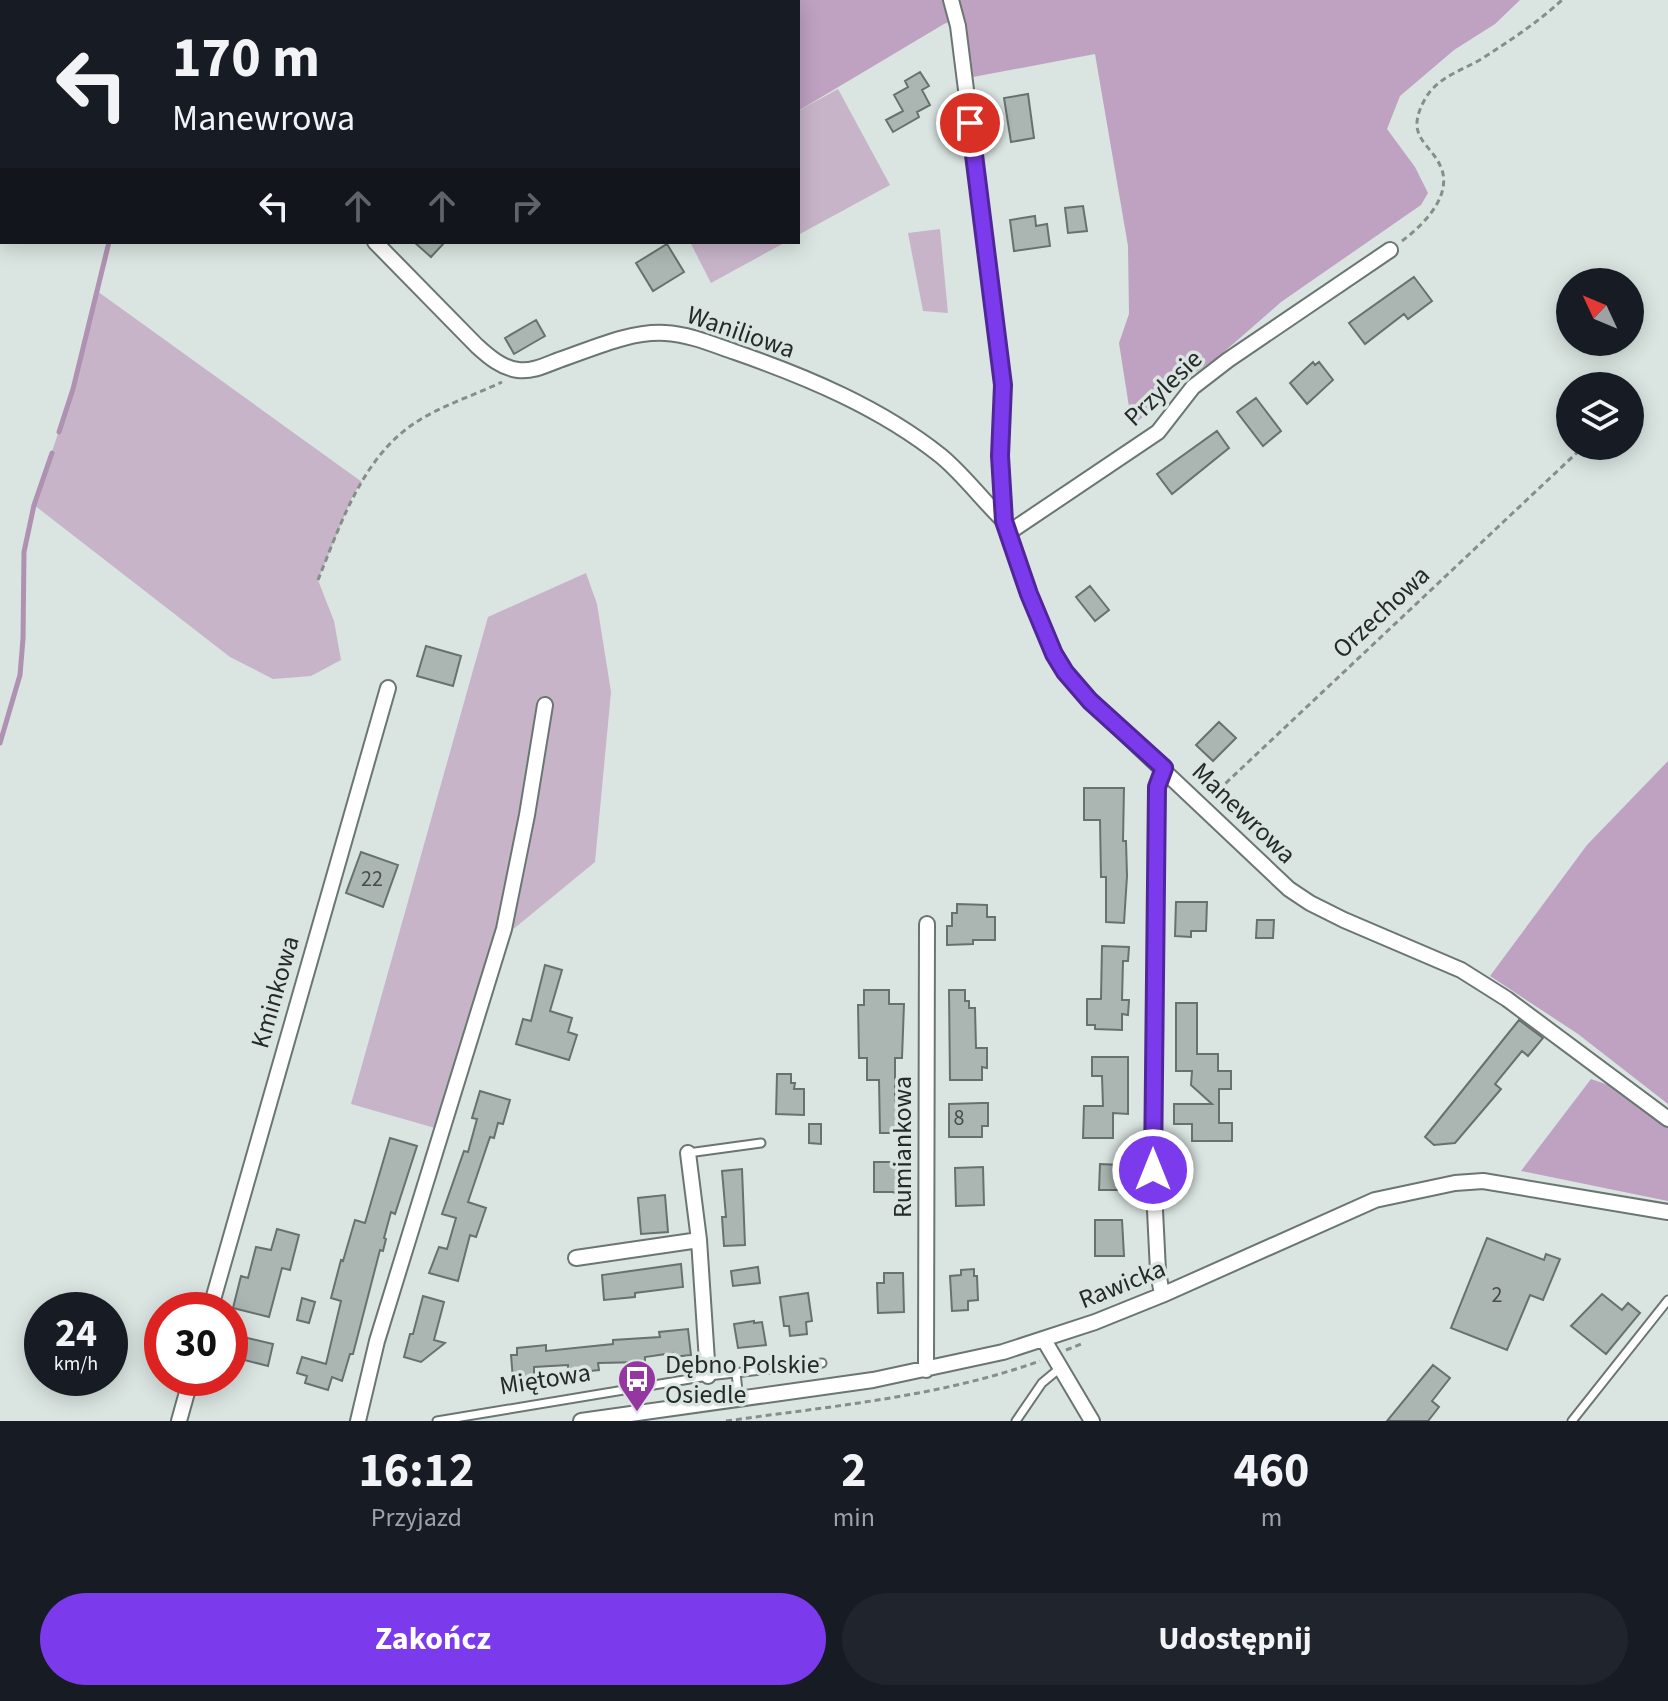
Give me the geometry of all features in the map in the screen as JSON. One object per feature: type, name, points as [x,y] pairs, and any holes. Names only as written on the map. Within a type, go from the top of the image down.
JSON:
[{"type":"street","name":"Manewrowa","points":[[951,0],[958,26],[1003,385],[1000,456],[1006,527],[1029,594],[1054,654],[1065,672],[1090,701],[1279,880],[1310,903],[1461,970],[1531,1016],[1668,1119]]},
{"type":"street","points":[[377,244],[490,358],[510,369],[527,371]]},
{"type":"street","name":"Przylesie","points":[[1006,527],[1158,432],[1193,387],[1390,250]]},
{"type":"street","name":"Waniliowa","points":[[527,371],[608,343],[645,334],[663,332],[698,340],[756,359],[836,393],[905,429],[944,459],[1006,527]]},
{"type":"street","name":"Kminkowa","points":[[215,1292],[388,688]]},
{"type":"street","points":[[358,1421],[377,1341],[504,929],[545,705]]},
{"type":"street","points":[[1162,1295],[1157,1257],[1153,1140],[1157,787],[1164,768]]},
{"type":"street","name":"Rumiankowa","points":[[926,1370],[927,924]]},
{"type":"street","points":[[688,1153],[699,1240],[708,1376]]},
{"type":"street","name":"Rawicka","points":[[581,1421],[873,1380],[1044,1340],[1162,1295],[1375,1200],[1455,1183],[1483,1181],[1668,1212]]},
{"type":"street","points":[[576,1258],[699,1240]]},
{"type":"street","points":[[1044,1340],[1092,1421]]},
{"type":"street","points":[[179,1421],[186,1396]]},
{"type":"lane","points":[[688,1153],[761,1143]]},
{"type":"lane","points":[[1572,1421],[1668,1300]]},
{"type":"lane","points":[[1016,1421],[1056,1362]]},
{"type":"lane","name":"Miętowa","points":[[437,1421],[708,1376],[822,1363]]},
{"type":"lane","points":[[736,1373],[739,1400]]},
{"type":"path","points":[[1390,250],[1424,222],[1441,194],[1443,172],[1424,145],[1417,127],[1420,110],[1430,91],[1443,78],[1476,62],[1519,34],[1562,0]]},
{"type":"path","points":[[318,580],[353,495],[386,448],[418,421],[527,371]]},
{"type":"path","name":"Orzechowa","points":[[1202,805],[1569,460]]},
{"type":"path","points":[[726,1421],[921,1393],[998,1376],[1056,1362],[1090,1339]]},
{"type":"shaded area","points":[[800,0],[1520,0],[1495,24],[1454,50],[1400,96],[1387,129],[1415,167],[1428,193],[1421,205],[1281,302],[1132,426],[1119,343],[1129,314],[1128,246],[1095,54],[973,77],[964,16],[944,24],[800,110]]},
{"type":"shaded area","points":[[838,89],[890,185],[800,234],[800,110]]},
{"type":"shaded area","points":[[940,229],[948,313],[923,311],[908,233]]},
{"type":"shaded area","points":[[691,244],[782,244],[711,283]]},
{"type":"shaded area","points":[[97,291],[362,482],[353,495],[318,580],[334,621],[341,660],[311,676],[273,679],[230,657],[34,505],[73,389]]},
{"type":"shaded area","points":[[586,573],[597,604],[611,692],[595,862],[511,931],[505,929],[442,1130],[351,1104],[488,617]]},
{"type":"shaded area","points":[[1668,761],[1668,1104],[1578,1034],[1490,976],[1587,845]]},
{"type":"shaded area","points":[[1591,1079],[1611,1086],[1668,1128],[1668,1201],[1521,1171]]},
{"type":"building","points":[[920,72],[929,86],[922,90],[930,105],[917,112],[919,117],[893,132],[886,120],[903,111],[894,95],[908,87],[905,81]]},
{"type":"building","points":[[1028,94],[1034,138],[1011,142],[1004,98]]},
{"type":"building","points":[[1083,206],[1087,231],[1068,233],[1065,208]]},
{"type":"building","points":[[1035,216],[1036,226],[1047,224],[1050,246],[1014,251],[1010,220]]},
{"type":"building","points":[[416,244],[443,244],[431,257]]},
{"type":"building","points":[[667,244],[684,272],[653,291],[636,263]]},
{"type":"building","points":[[1414,277],[1432,301],[1408,319],[1404,314],[1365,344],[1349,323]]},
{"type":"building","points":[[536,320],[545,336],[514,354],[505,338]]},
{"type":"building","points":[[1313,362],[1315,365],[1319,362],[1333,380],[1307,404],[1290,383]]},
{"type":"building","points":[[1256,398],[1281,431],[1263,446],[1237,412]]},
{"type":"building","points":[[1217,431],[1229,448],[1172,494],[1157,474]]},
{"type":"building","points":[[1090,586],[1109,610],[1095,621],[1076,597]]},
{"type":"building","points":[[426,646],[461,656],[453,686],[417,676]]},
{"type":"building","points":[[1219,722],[1236,738],[1213,761],[1196,745]]},
{"type":"building","points":[[1084,788],[1124,788],[1123,841],[1126,841],[1127,876],[1124,923],[1106,922],[1106,877],[1101,877],[1100,820],[1084,820]]},
{"type":"building","points":[[361,852],[398,865],[383,907],[346,893]]},
{"type":"building","points":[[1176,902],[1207,902],[1206,931],[1191,931],[1191,937],[1175,936]]},
{"type":"building","points":[[957,904],[987,905],[987,917],[995,917],[995,940],[947,945],[947,926],[952,926],[952,913],[957,913]]},
{"type":"building","points":[[1257,920],[1274,920],[1273,938],[1256,938]]},
{"type":"building","points":[[1102,946],[1129,947],[1128,961],[1123,961],[1122,1000],[1129,1000],[1128,1015],[1122,1014],[1122,1030],[1095,1029],[1095,1025],[1087,1025],[1087,999],[1101,999]]},
{"type":"building","points":[[545,965],[562,970],[550,1011],[572,1018],[568,1032],[577,1035],[569,1060],[516,1044],[523,1019],[531,1021]]},
{"type":"building","points":[[864,990],[889,990],[889,1004],[904,1004],[902,1058],[895,1058],[895,1100],[903,1100],[904,1133],[880,1133],[879,1080],[867,1080],[867,1058],[859,1058],[858,1005],[864,1005]]},
{"type":"building","points":[[949,990],[965,990],[965,1001],[969,1001],[969,1008],[975,1008],[976,1048],[987,1048],[987,1068],[982,1067],[982,1080],[950,1080]]},
{"type":"building","points":[[1176,1003],[1197,1003],[1197,1054],[1218,1054],[1218,1071],[1231,1071],[1231,1089],[1219,1089],[1219,1123],[1232,1123],[1232,1141],[1192,1141],[1192,1124],[1174,1124],[1174,1104],[1212,1104],[1191,1085],[1192,1071],[1176,1071]]},
{"type":"building","points":[[1519,1020],[1543,1038],[1528,1056],[1522,1051],[1495,1084],[1501,1089],[1455,1143],[1434,1145],[1425,1137]]},
{"type":"building","points":[[1092,1057],[1128,1057],[1128,1114],[1113,1113],[1113,1138],[1083,1138],[1084,1106],[1103,1106],[1102,1076],[1092,1076]]},
{"type":"building","points":[[777,1074],[791,1074],[794,1089],[804,1089],[804,1115],[776,1114]]},
{"type":"building","points":[[480,1091],[510,1100],[503,1124],[498,1123],[494,1138],[490,1137],[468,1202],[486,1208],[476,1237],[470,1235],[458,1281],[429,1273],[439,1247],[447,1249],[456,1218],[442,1214],[464,1151],[468,1152],[477,1119],[472,1118]]},
{"type":"building","points":[[988,1103],[988,1126],[982,1126],[982,1137],[949,1137],[949,1104]]},
{"type":"building","points":[[809,1124],[821,1124],[821,1144],[809,1143]]},
{"type":"building","points":[[390,1138],[417,1146],[395,1214],[391,1212],[353,1354],[350,1354],[342,1381],[332,1377],[328,1390],[305,1383],[307,1376],[297,1373],[302,1357],[326,1364],[341,1301],[331,1298],[341,1260],[355,1220],[365,1223]]},
{"type":"building","points":[[874,1162],[902,1162],[905,1191],[897,1194],[874,1192]]},
{"type":"building","points":[[1100,1164],[1120,1165],[1120,1190],[1099,1190]]},
{"type":"building","points":[[983,1167],[984,1205],[956,1206],[955,1168]]},
{"type":"building","points":[[742,1169],[745,1245],[724,1246],[722,1217],[726,1217],[722,1171]]},
{"type":"building","points":[[665,1195],[668,1232],[641,1234],[638,1198]]},
{"type":"building","points":[[1095,1220],[1122,1220],[1124,1256],[1095,1256]]},
{"type":"building","points":[[277,1229],[299,1235],[290,1270],[282,1268],[269,1317],[248,1312],[248,1292],[237,1292],[241,1276],[248,1278],[256,1247],[271,1250]]},
{"type":"building","points":[[1487,1238],[1544,1260],[1546,1254],[1560,1259],[1543,1300],[1530,1295],[1507,1350],[1451,1328]]},
{"type":"building","points":[[681,1264],[683,1287],[604,1300],[602,1275]]},
{"type":"building","points":[[758,1267],[760,1283],[733,1286],[731,1271]]},
{"type":"building","points":[[974,1269],[978,1300],[968,1301],[968,1310],[952,1311],[950,1276],[961,1275],[961,1270]]},
{"type":"building","points":[[884,1273],[903,1273],[904,1312],[878,1313],[877,1283],[884,1283]]},
{"type":"building","points":[[808,1293],[812,1321],[806,1322],[807,1334],[790,1336],[789,1326],[784,1326],[780,1297]]},
{"type":"building","points":[[1602,1294],[1622,1310],[1628,1303],[1640,1313],[1606,1354],[1571,1326]]},
{"type":"building","points":[[423,1296],[444,1302],[434,1340],[445,1343],[421,1362],[404,1357]]},
{"type":"building","points":[[302,1298],[315,1302],[309,1323],[297,1320]]},
{"type":"building","points":[[762,1322],[766,1345],[738,1348],[734,1324]]},
{"type":"building","points":[[688,1329],[691,1355],[673,1357],[673,1353],[645,1357],[645,1362],[598,1363],[599,1370],[580,1372],[579,1369],[568,1370],[568,1365],[534,1367],[534,1377],[513,1379],[511,1355],[517,1355],[517,1348],[546,1345],[546,1351],[613,1344],[613,1340],[660,1337],[659,1332]]},
{"type":"building","points":[[248,1338],[273,1344],[268,1366],[248,1361]]},
{"type":"building","points":[[1433,1365],[1450,1378],[1432,1401],[1439,1407],[1428,1421],[1387,1421]]},
{"type":"waterway","points":[[59,432],[73,389],[109,244]]},
{"type":"waterway","points":[[0,743],[20,675],[24,552],[34,505],[52,453]]},
{"type":"place","name":"Dębno Polskie Osiedle","points":[[637,1413]]},
{"type":"route","points":[[970,123],[1003,385],[1000,456],[1004,521],[1029,594],[1054,654],[1065,672],[1090,701],[1164,768],[1157,787],[1153,1170]]}]
